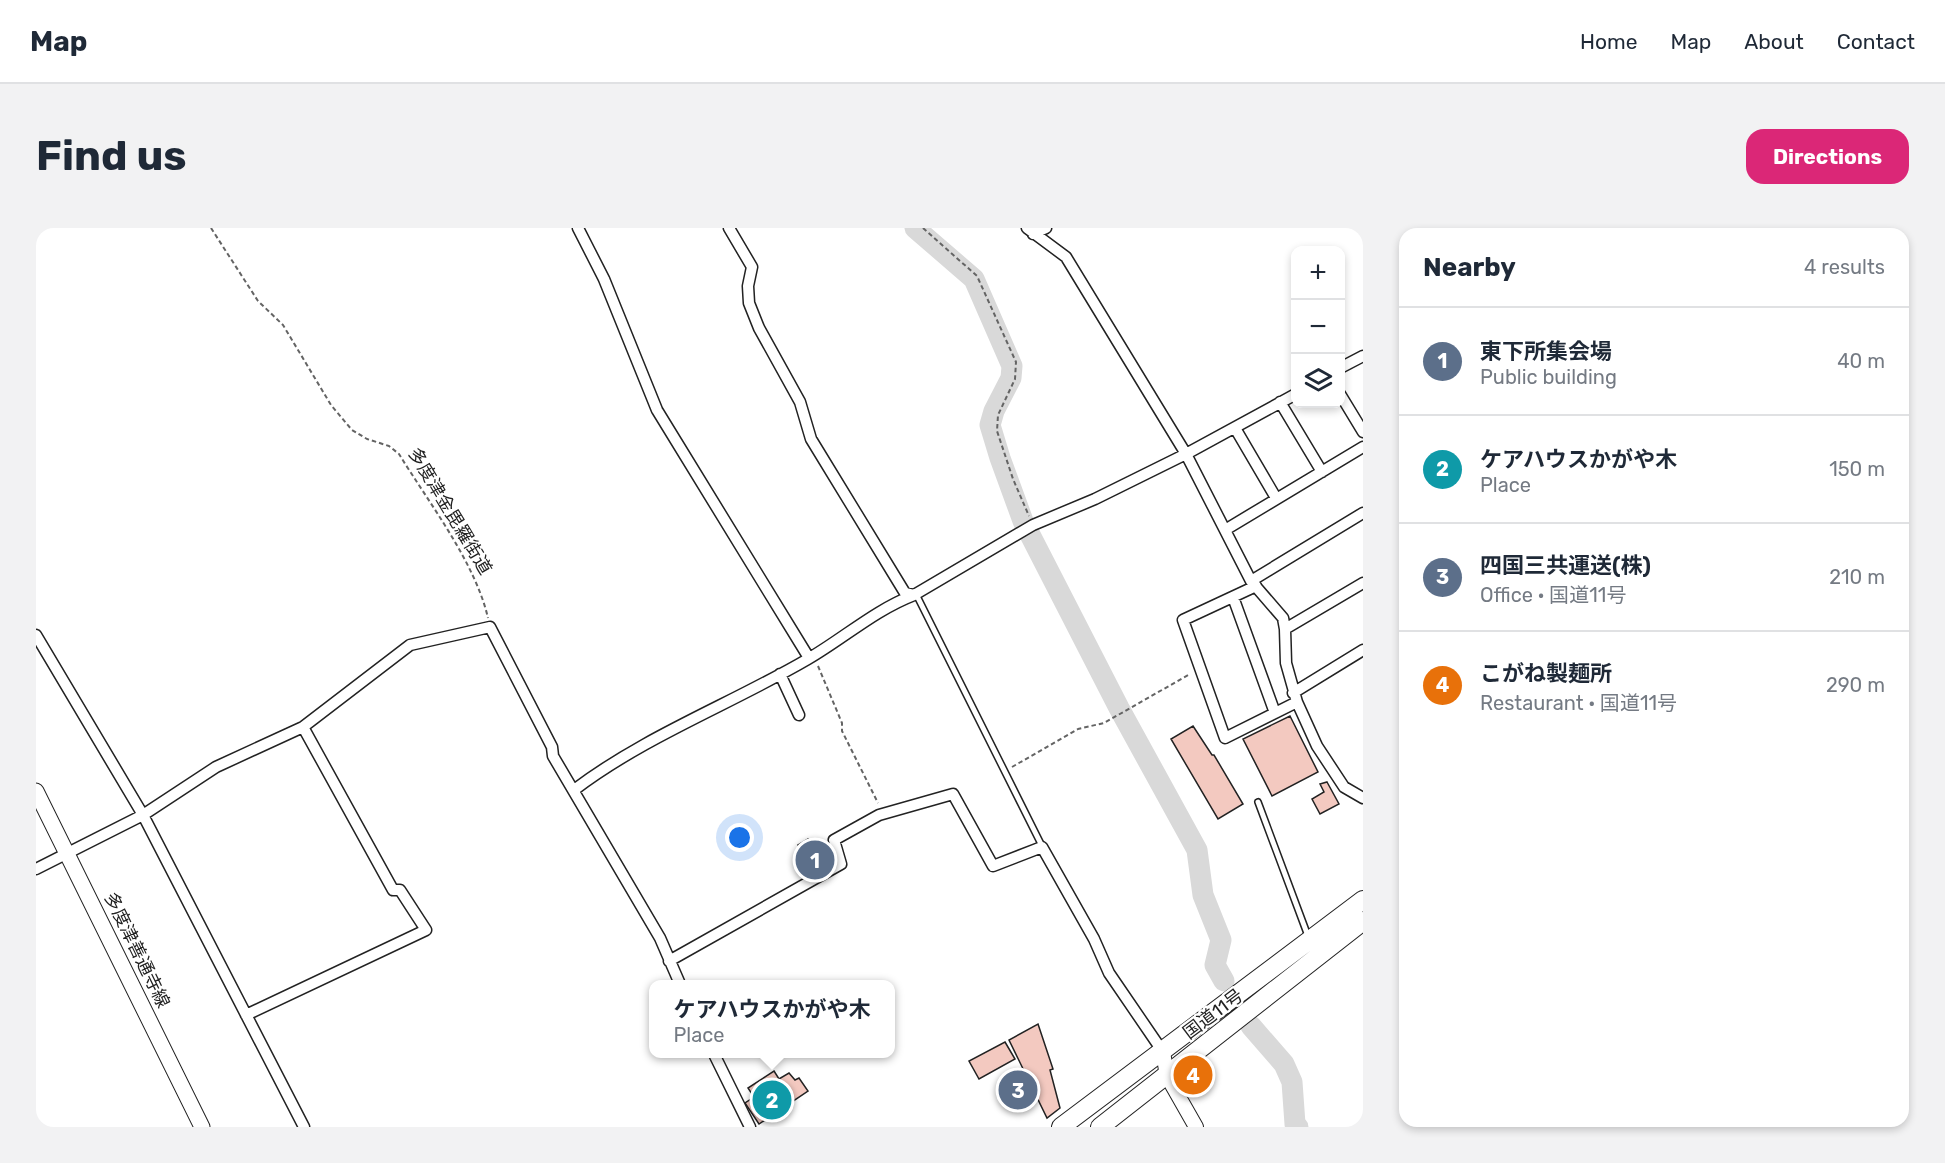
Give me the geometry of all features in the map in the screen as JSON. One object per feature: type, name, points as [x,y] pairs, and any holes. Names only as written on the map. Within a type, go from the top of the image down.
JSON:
[{"type":"highway","name":"国道11号","points":[[1062,1127],[1363,900]]},
{"type":"highway","name":"国道11号","points":[[1100,1127],[1363,921]]},
{"type":"main road","name":"多度津善通寺線","points":[[36,791],[202,1127]]},
{"type":"street","points":[[578,228],[604,279],[657,410],[811,657]]},
{"type":"street","points":[[729,228],[752,267],[748,286],[749,303],[759,328],[800,402],[811,439],[905,593],[916,596]]},
{"type":"street","points":[[1030,231],[1046,228]]},
{"type":"street","points":[[1030,231],[1066,257],[1186,454],[1253,584],[1283,618],[1286,663],[1295,698],[1317,746],[1344,787],[1363,798]]},
{"type":"street","points":[[1345,366],[1363,356]]},
{"type":"street","points":[[573,790],[604,767],[811,657],[893,603],[916,596],[1030,527],[1095,499],[1186,454],[1291,396]]},
{"type":"street","points":[[1345,401],[1363,432]]},
{"type":"street","points":[[1280,402],[1322,472]]},
{"type":"street","points":[[1235,428],[1276,498]]},
{"type":"street","points":[[1225,530],[1363,447]]},
{"type":"street","points":[[1363,513],[1233,597],[1183,620],[1225,738],[1275,713],[1363,650]]},
{"type":"street","points":[[1285,629],[1363,583]]},
{"type":"street","points":[[1233,597],[1275,713]]},
{"type":"street","points":[[36,869],[142,815],[216,767],[303,727],[410,645],[490,627],[552,747],[554,756],[660,938],[678,980]]},
{"type":"street","points":[[36,635],[142,815],[304,1127]]},
{"type":"street","points":[[780,674],[799,715]]},
{"type":"street","points":[[246,1015],[426,930],[400,890],[393,890],[303,727]]},
{"type":"street","points":[[669,961],[841,864],[834,840],[883,813],[953,794],[993,866],[1042,846],[1094,939],[1109,974],[1163,1052],[1167,1076],[1196,1127]]},
{"type":"street","points":[[716,1058],[750,1127]]},
{"type":"lane","points":[[916,596],[1042,846]]},
{"type":"lane","points":[[1258,802],[1310,940]]},
{"type":"path","name":"多度津金毘羅街道","points":[[211,228],[258,301],[283,325],[331,405],[352,430],[367,439],[389,446],[399,454],[466,562],[485,605],[490,627]]},
{"type":"path","points":[[923,228],[977,276],[1016,362],[1015,379],[998,415],[997,431],[1030,527]]},
{"type":"path","points":[[811,657],[842,723],[842,731],[883,813]]},
{"type":"path","points":[[1004,771],[1078,729],[1104,723],[1118,716],[1200,668]]},
{"type":"building","points":[[1290,716],[1318,772],[1272,796],[1243,739]]},
{"type":"building","points":[[1193,726],[1214,755],[1243,804],[1218,819],[1171,739]]},
{"type":"building","points":[[1327,782],[1339,804],[1320,814],[1312,799],[1324,792],[1320,784]]},
{"type":"building","points":[[808,839],[811,844],[813,842],[817,848],[819,847],[827,866],[814,873],[798,845]]},
{"type":"building","points":[[1038,1024],[1053,1069],[1050,1070],[1060,1108],[1047,1118],[1009,1040]]},
{"type":"building","points":[[1005,1042],[1015,1059],[979,1079],[969,1061]]},
{"type":"building","points":[[774,1071],[779,1079],[789,1073],[795,1080],[799,1078],[808,1091],[759,1124],[745,1103],[754,1097],[748,1088]]},
{"type":"waterway","points":[[915,228],[974,279],[1012,366],[1011,378],[994,411],[990,425],[1000,458],[1023,521],[1119,708],[1197,850],[1203,895],[1221,940],[1215,965],[1224,981]]},
{"type":"waterway","points":[[1251,1026],[1284,1064],[1292,1082],[1295,1124],[1298,1127]]},
{"type":"place","name":"東下所集会場","points":[[815,860]]},
{"type":"place","name":"こがね製麺所","points":[[1193,1075]]},
{"type":"place","name":"四国三共運送(株)","points":[[1018,1090]]},
{"type":"place","name":"ケアハウスかがや木","points":[[772,1100]]}]
